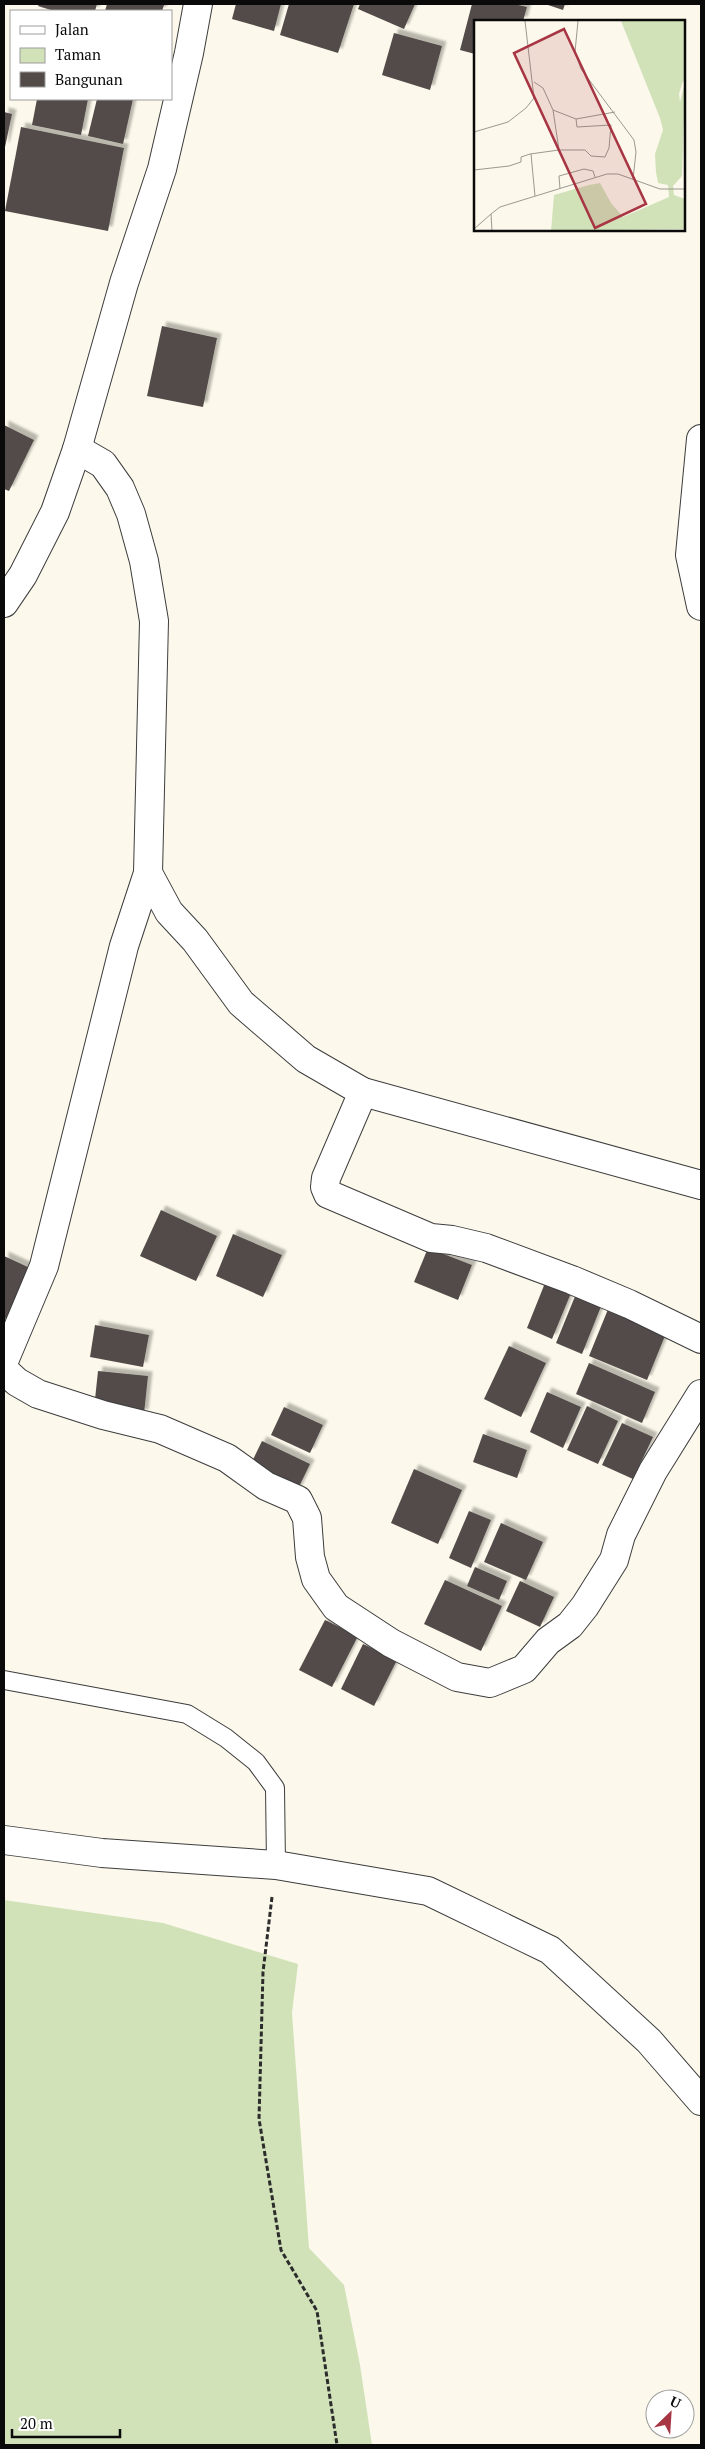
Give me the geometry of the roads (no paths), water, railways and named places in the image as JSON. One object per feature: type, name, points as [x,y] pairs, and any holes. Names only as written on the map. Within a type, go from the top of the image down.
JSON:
[{"type":"street","points":[[4,603],[23,575],[55,512],[77,449],[124,283],[162,169],[198,4]]},
{"type":"street","points":[[701,439],[690,554],[701,606]]},
{"type":"street","points":[[4,1361],[44,1266],[124,946],[148,873],[154,621],[145,569],[131,514],[120,488],[103,464],[77,449]]},
{"type":"street","points":[[148,873],[170,912],[195,940],[241,1003],[306,1059],[363,1092],[701,1185]]},
{"type":"street","points":[[363,1092],[326,1178],[325,1187],[328,1194],[431,1238],[452,1240],[486,1248],[572,1280],[629,1304],[701,1339]]},
{"type":"street","points":[[4,1370],[17,1382],[38,1394],[103,1415],[160,1428],[227,1458],[266,1486],[298,1500],[307,1518],[310,1557],[316,1579],[336,1606],[391,1643],[457,1677],[490,1683],[524,1669],[548,1641],[570,1626],[585,1606],[614,1560],[621,1535],[653,1470],[701,1394]]},
{"type":"street","points":[[4,1840],[102,1853],[276,1865],[428,1891],[550,1950],[649,2041],[699,2092]]},
{"type":"lane","points":[[4,1680],[188,1714],[226,1738],[256,1762],[275,1788],[276,1865]]}]
